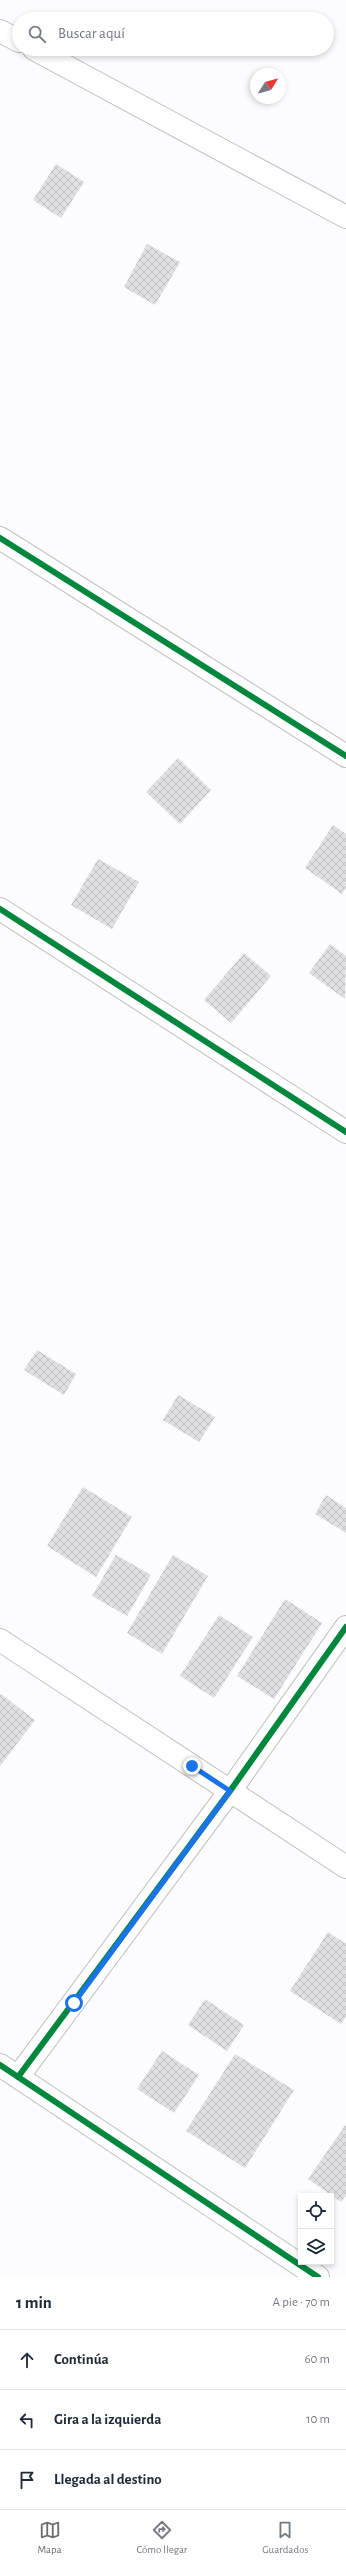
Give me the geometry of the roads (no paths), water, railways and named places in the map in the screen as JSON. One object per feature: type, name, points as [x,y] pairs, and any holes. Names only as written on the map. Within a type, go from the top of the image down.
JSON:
[{"type":"street","points":[[0,31],[12,37]]},
{"type":"street","points":[[47,56],[346,217]]},
{"type":"street","points":[[0,538],[346,756]]},
{"type":"street","points":[[0,908],[346,1132]]},
{"type":"street","points":[[18,2077],[230,1791],[346,1627]]},
{"type":"street","points":[[0,1640],[346,1867]]},
{"type":"street","points":[[0,2065],[318,2277]]}]
